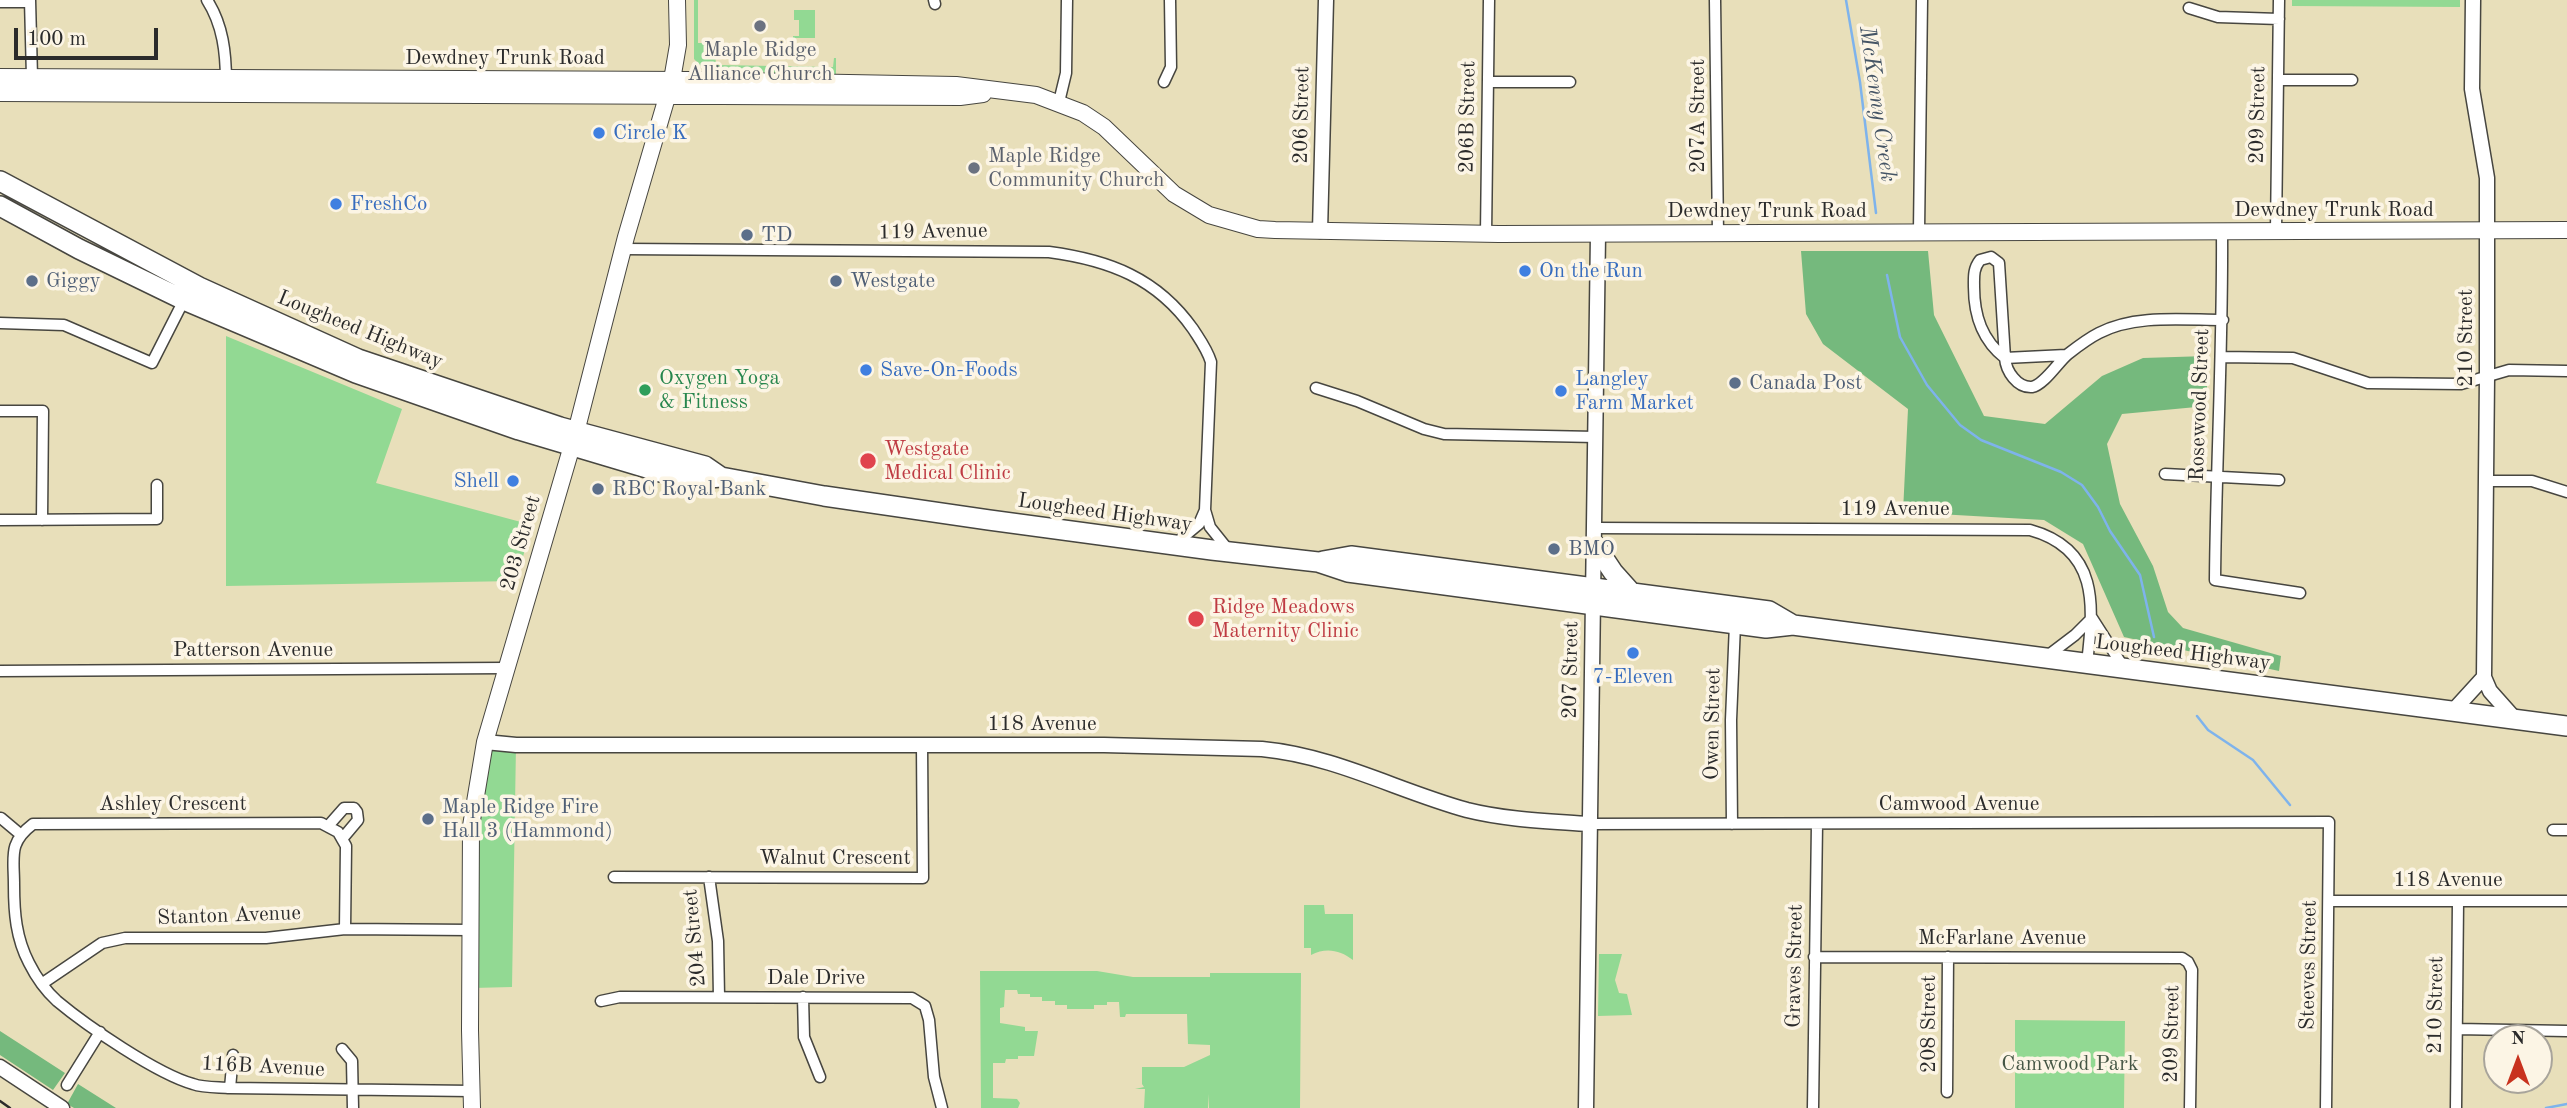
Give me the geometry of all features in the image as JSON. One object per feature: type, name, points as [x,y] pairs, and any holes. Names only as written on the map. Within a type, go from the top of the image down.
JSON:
[{"type":"highway","name":"Lougheed Highway","points":[[0,181],[199,287],[358,359],[500,408],[574,439]]},
{"type":"highway","name":"Lougheed Highway","points":[[0,206],[79,249],[184,300],[356,373],[574,439],[705,466],[721,477],[824,496],[1174,545],[1318,562],[1348,572],[1594,596],[1735,624],[1766,628],[1793,625],[2567,726]]},
{"type":"highway","points":[[1595,537],[1613,572],[1630,591]]},
{"type":"highway","name":"Lougheed Highway","points":[[1594,596],[1630,591],[1769,611],[1793,625]]},
{"type":"main road","name":"203 Street","points":[[472,1108],[471,826],[485,742],[574,439],[623,249],[670,88],[678,45],[677,0]]},
{"type":"main road","name":"Dewdney Trunk Road","points":[[0,77],[226,87]]},
{"type":"main road","points":[[8,93],[30,83],[32,77]]},
{"type":"main road","name":"Dewdney Trunk Road","points":[[8,93],[226,87],[670,88],[956,85],[1036,95],[1083,113],[1104,127],[1174,194],[1209,215],[1258,229],[1486,234],[2567,230]]},
{"type":"street","points":[[207,0],[217,18],[224,41],[226,87]]},
{"type":"street","points":[[1059,102],[1066,73],[1067,0]]},
{"type":"street","points":[[1164,82],[1171,67],[1170,0]]},
{"type":"street","name":"206 Street","points":[[1320,231],[1326,0]]},
{"type":"street","name":"206B Street","points":[[1486,234],[1489,0]]},
{"type":"street","name":"207A Street","points":[[1715,0],[1718,233]]},
{"type":"street","points":[[1919,231],[1922,0]]},
{"type":"street","name":"209 Street","points":[[2276,230],[2279,0]]},
{"type":"street","name":"210 Street","points":[[2473,0],[2472,89],[2486,169],[2484,677]]},
{"type":"street","points":[[0,2],[30,1],[32,77]]},
{"type":"street","points":[[2189,8],[2218,17],[2278,19]]},
{"type":"street","points":[[2278,80],[2353,79]]},
{"type":"street","points":[[1488,82],[1570,82]]},
{"type":"street","name":"Rosewood Street","points":[[2222,231],[2223,320],[2216,478],[2215,580],[2300,593]]},
{"type":"street","name":"207 Street","points":[[1586,1108],[1598,233]]},
{"type":"street","name":"119 Avenue","points":[[623,249],[909,253],[1024,251],[1066,254],[1121,270],[1150,284],[1182,314],[1207,349],[1211,362],[1205,510]]},
{"type":"street","points":[[2066,355],[2004,358],[1992,348],[1974,310],[1974,271],[1984,257],[1995,258],[1999,263],[2004,358],[2006,368],[2018,382],[2033,387],[2066,355],[2100,332],[2125,324],[2223,320]]},
{"type":"street","points":[[0,323],[64,325],[152,363],[184,300]]},
{"type":"street","points":[[2221,357],[2293,358],[2368,383],[2461,384],[2509,370],[2567,370]]},
{"type":"street","points":[[1316,388],[1444,434],[1596,437]]},
{"type":"street","points":[[0,411],[43,411],[42,520]]},
{"type":"street","points":[[2165,474],[2278,480]]},
{"type":"street","points":[[2486,481],[2532,481],[2567,492]]},
{"type":"street","points":[[0,520],[157,519],[157,485]]},
{"type":"street","points":[[1174,545],[1199,524],[1205,510]]},
{"type":"street","points":[[1205,510],[1210,527],[1230,552]]},
{"type":"street","name":"119 Avenue","points":[[1595,537],[2030,530],[2048,536],[2075,557],[2085,572],[2092,601],[2087,663]]},
{"type":"street","points":[[2045,658],[2092,618],[2124,668]]},
{"type":"street","name":"Owen Street","points":[[1732,824],[1731,720],[1735,624]]},
{"type":"street","name":"Patterson Avenue","points":[[0,671],[506,668]]},
{"type":"street","points":[[2453,711],[2484,677],[2490,691],[2514,718]]},
{"type":"street","name":"118 Avenue","points":[[485,742],[516,745],[1200,746],[1285,751],[1330,762],[1468,810],[1521,820],[1590,824]]},
{"type":"street","name":"Walnut Crescent","points":[[614,877],[923,878],[922,746]]},
{"type":"street","points":[[342,839],[358,820],[354,808],[344,808],[329,825],[338,832],[342,839],[346,846],[345,929]]},
{"type":"street","points":[[1,818],[20,834],[14,848],[14,912],[18,939],[29,964],[43,983]]},
{"type":"street","name":"Camwood Avenue","points":[[1590,824],[2329,822]]},
{"type":"street","name":"Steeves Street","points":[[2326,1108],[2329,822]]},
{"type":"street","name":"Ashley Crescent","points":[[20,834],[33,824],[329,825]]},
{"type":"street","name":"Graves Street","points":[[1813,1108],[1817,824]]},
{"type":"street","points":[[2553,830],[2567,830]]},
{"type":"street","name":"204 Street","points":[[709,877],[718,941],[719,997]]},
{"type":"street","name":"118 Avenue","points":[[2330,901],[2567,901]]},
{"type":"street","name":"210 Street","points":[[2456,1108],[2458,902]]},
{"type":"street","name":"Stanton Avenue","points":[[43,983],[102,943],[125,938],[266,939],[345,929],[471,930]]},
{"type":"street","name":"McFarlane Avenue","points":[[1814,957],[2173,956],[2188,962]]},
{"type":"street","name":"208 Street","points":[[1947,1091],[1948,957]]},
{"type":"street","name":"209 Street","points":[[2188,962],[2193,981],[2190,1108]]},
{"type":"street","name":"116B Avenue","points":[[43,983],[56,1000],[100,1032],[169,1075],[195,1085],[230,1088],[472,1091]]},
{"type":"street","name":"Dale Drive","points":[[601,1001],[620,997],[912,998],[925,1006],[929,1020],[934,1077],[942,1108]]},
{"type":"street","points":[[803,997],[804,1037],[820,1077]]},
{"type":"street","points":[[2457,1029],[2567,1031]]},
{"type":"street","points":[[67,1086],[100,1032]]},
{"type":"street","points":[[342,1049],[352,1061],[353,1108]]},
{"type":"street","points":[[230,1088],[233,1055]]},
{"type":"street","points":[[0,1066],[62,1108]]},
{"type":"green space","points":[[694,0],[698,0],[698,43],[707,43],[715,52],[716,65],[833,67],[836,58],[836,74],[708,73],[694,59]]},
{"type":"green space","points":[[2292,0],[2460,0],[2460,7],[2292,6]]},
{"type":"green space","points":[[794,10],[815,10],[815,38],[793,38],[799,36],[799,20],[794,20]]},
{"type":"green space","points":[[1801,251],[1928,251],[1934,315],[1984,416],[2045,424],[2102,376],[2143,358],[2207,356],[2207,406],[2122,414],[2107,444],[2120,504],[2153,566],[2168,612],[2183,628],[2281,656],[2279,671],[2124,637],[2083,544],[2044,520],[1903,512],[1908,409],[1823,344],[1806,314]]},
{"type":"green space","points":[[226,336],[402,409],[376,483],[532,525],[516,581],[226,586]]},
{"type":"green space","points":[[485,742],[516,745],[512,987],[473,988],[471,930]]},
{"type":"green space","points":[[1304,905],[1324,905],[1325,914],[1353,914],[1353,960],[1333,951],[1311,955],[1311,948],[1304,948]]},
{"type":"green space","points":[[1599,954],[1622,954],[1615,980],[1619,993],[1627,994],[1632,1015],[1598,1016]]},
{"type":"green space","points":[[980,971],[1097,971],[1133,977],[1210,977],[1210,973],[1301,973],[1300,1108],[1209,1108],[1209,1094],[1208,1108],[1144,1108],[1145,1089],[1135,1089],[1144,1087],[1142,1067],[1184,1067],[1210,1055],[1210,1045],[1188,1044],[1187,1014],[1126,1014],[1125,1017],[1120,1017],[1119,1002],[1094,1005],[1094,1009],[1067,1009],[1067,1005],[1055,1005],[1055,1001],[1042,1001],[1042,997],[1018,994],[1017,990],[1005,990],[1004,1007],[1000,1008],[1000,1023],[1025,1027],[1025,1031],[1038,1031],[1034,1056],[1018,1056],[1018,1059],[1006,1059],[1005,1063],[993,1063],[993,1098],[1017,1099],[1020,1103],[1018,1108],[981,1108]]},
{"type":"green space","name":"Camwood Park","points":[[2015,1020],[2125,1021],[2124,1108],[2015,1108]]},
{"type":"green space","points":[[0,1031],[65,1073],[53,1090],[0,1055]]},
{"type":"green space","points":[[78,1084],[116,1108],[74,1108],[67,1104]]},
{"type":"waterway","name":"McKenny Creek","points":[[1846,0],[1860,82],[1876,213]]},
{"type":"waterway","name":"McKenny Creek","points":[[1887,275],[1900,337],[1927,385],[1960,425],[1981,440],[2061,472],[2082,485],[2140,575],[2154,637]]},
{"type":"waterway","name":"McKenny Creek","points":[[2197,716],[2208,730],[2253,760],[2290,805]]},
{"type":"waterway","name":"McKenny Creek","points":[[2546,1108],[2567,1104]]},
{"type":"railway","points":[[0,1101],[10,1108]]},
{"type":"place","name":"Maple Ridge Alliance Church","points":[[760,26]]},
{"type":"place","name":"Circle K","points":[[599,133]]},
{"type":"place","name":"Maple Ridge Community Church","points":[[974,168]]},
{"type":"place","name":"FreshCo","points":[[336,204]]},
{"type":"place","name":"TD","points":[[747,235]]},
{"type":"place","name":"On the Run","points":[[1525,271]]},
{"type":"place","name":"Giggy","points":[[32,281]]},
{"type":"place","name":"Westgate","points":[[836,281]]},
{"type":"place","name":"Save-On-Foods","points":[[866,370]]},
{"type":"place","name":"Canada Post","points":[[1735,383]]},
{"type":"place","name":"Oxygen Yoga & Fitness","points":[[645,390]]},
{"type":"place","name":"Langley Farm Market","points":[[1561,391]]},
{"type":"place","name":"Westgate Medical Clinic","points":[[868,461]]},
{"type":"place","name":"Shell","points":[[513,481]]},
{"type":"place","name":"RBC Royal Bank","points":[[598,489]]},
{"type":"place","name":"BMO","points":[[1554,549]]},
{"type":"place","name":"Ridge Meadows Maternity Clinic","points":[[1196,619]]},
{"type":"place","name":"7-Eleven","points":[[1633,653]]},
{"type":"place","name":"Maple Ridge Fire Hall 3 (Hammond)","points":[[428,819]]}]
